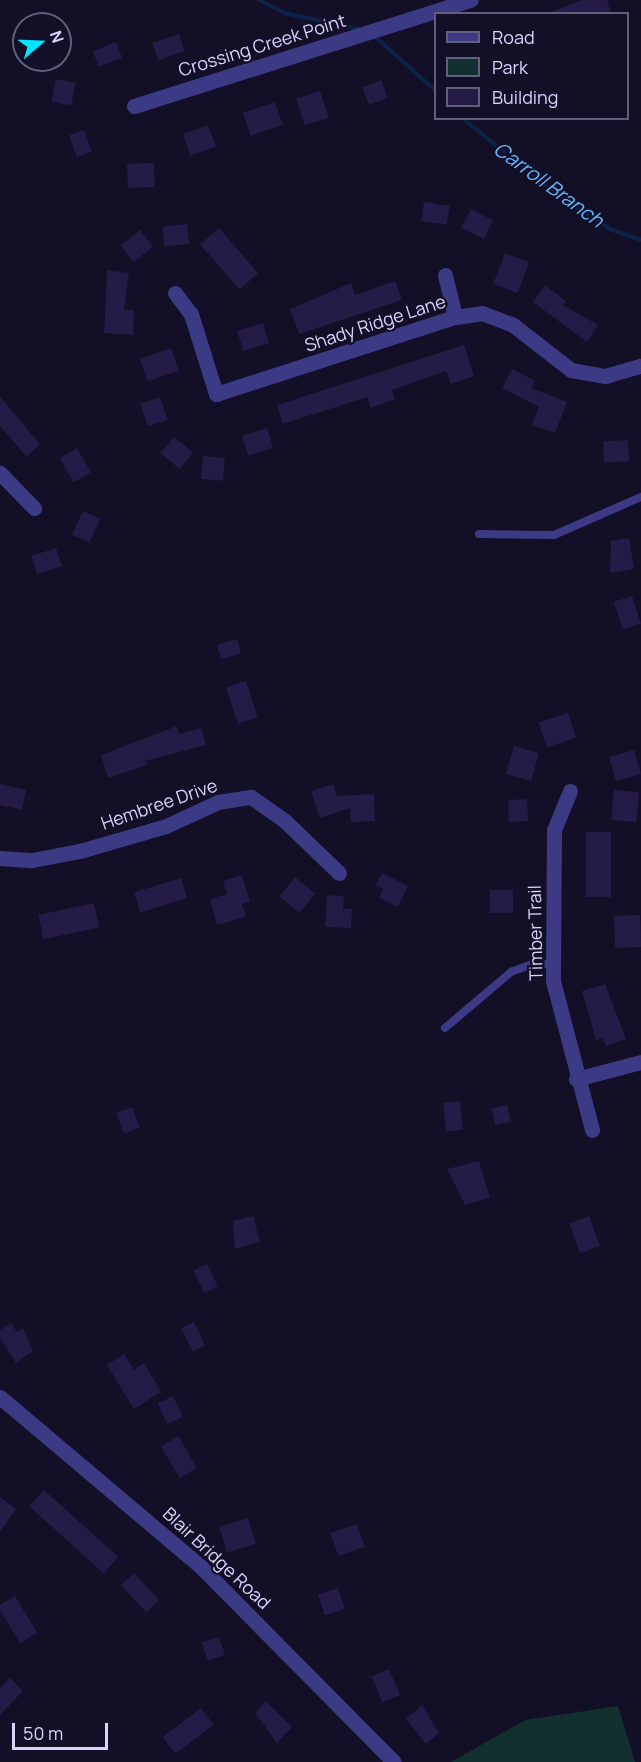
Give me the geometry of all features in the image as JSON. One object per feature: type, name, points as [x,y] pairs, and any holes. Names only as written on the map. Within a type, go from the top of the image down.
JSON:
[{"type":"street","name":"Crossing Creek Point","points":[[134,106],[471,0]]},
{"type":"street","points":[[445,275],[454,317]]},
{"type":"street","name":"Shady Ridge Lane","points":[[175,293],[191,314],[216,394],[454,317],[497,317],[570,370],[586,375],[621,374],[641,366]]},
{"type":"street","points":[[0,473],[34,508]]},
{"type":"street","name":"Timber Trail","points":[[570,791],[554,830],[553,965],[576,1079],[592,1130]]},
{"type":"street","name":"Hembree Drive","points":[[0,858],[32,860],[80,851],[166,826],[218,802],[251,797],[285,821],[339,873]]},
{"type":"street","points":[[576,1079],[641,1062]]},
{"type":"street","name":"Blair Bridge Road","points":[[0,1397],[201,1567],[391,1761]]},
{"type":"lane","points":[[479,534],[554,535],[641,497]]},
{"type":"lane","points":[[445,1028],[512,972],[535,963],[553,965]]},
{"type":"green space","points":[[618,1706],[635,1762],[451,1762],[525,1720]]},
{"type":"building","points":[[581,0],[607,0],[610,12],[552,12]]},
{"type":"building","points":[[179,34],[185,51],[158,60],[153,43]]},
{"type":"building","points":[[116,42],[122,58],[99,67],[93,51]]},
{"type":"building","points":[[56,79],[76,83],[71,105],[52,102]]},
{"type":"building","points":[[381,80],[388,98],[369,105],[362,87]]},
{"type":"building","points":[[320,91],[329,118],[305,125],[296,99]]},
{"type":"building","points":[[275,102],[283,125],[251,136],[243,113]]},
{"type":"building","points":[[208,125],[216,147],[190,156],[183,134]]},
{"type":"building","points":[[84,130],[92,152],[77,157],[69,135]]},
{"type":"building","points":[[154,163],[155,187],[128,188],[127,164]]},
{"type":"building","points":[[424,202],[450,206],[447,225],[421,221]]},
{"type":"building","points":[[471,209],[493,220],[484,239],[461,228]]},
{"type":"building","points":[[187,224],[189,244],[164,247],[162,227]]},
{"type":"building","points":[[219,228],[258,273],[239,290],[200,244]]},
{"type":"building","points":[[140,230],[153,246],[134,262],[121,246]]},
{"type":"building","points":[[505,253],[529,262],[517,293],[493,284]]},
{"type":"building","points":[[107,270],[129,273],[124,310],[134,310],[133,335],[104,333]]},
{"type":"building","points":[[395,281],[402,300],[299,334],[290,309],[351,283],[355,295]]},
{"type":"building","points":[[545,285],[566,301],[563,305],[598,325],[587,342],[533,302]]},
{"type":"building","points":[[263,323],[269,343],[243,351],[237,331]]},
{"type":"building","points":[[464,345],[474,376],[451,384],[446,371],[392,390],[395,399],[371,408],[367,397],[283,424],[277,405]]},
{"type":"building","points":[[171,348],[179,371],[148,381],[140,359]]},
{"type":"building","points":[[512,369],[535,381],[531,388],[567,402],[555,433],[532,425],[539,407],[502,388]]},
{"type":"building","points":[[0,397],[40,444],[27,457],[0,426]]},
{"type":"building","points":[[160,397],[168,420],[148,427],[140,404]]},
{"type":"building","points":[[267,428],[273,448],[248,456],[242,436]]},
{"type":"building","points":[[174,437],[193,453],[180,469],[161,453]]},
{"type":"building","points":[[628,440],[629,461],[604,462],[603,441]]},
{"type":"building","points":[[77,448],[91,472],[74,482],[60,458]]},
{"type":"building","points":[[203,456],[225,458],[223,481],[201,479]]},
{"type":"building","points":[[83,511],[100,519],[89,543],[72,535]]},
{"type":"building","points":[[629,538],[634,569],[610,573],[611,541]]},
{"type":"building","points":[[56,548],[62,566],[37,574],[31,556]]},
{"type":"building","points":[[632,596],[641,624],[623,629],[614,602]]},
{"type":"building","points":[[237,639],[241,653],[221,659],[217,645]]},
{"type":"building","points":[[246,681],[258,717],[238,724],[226,687]]},
{"type":"building","points":[[568,713],[576,738],[547,747],[539,723]]},
{"type":"building","points":[[177,726],[179,734],[201,728],[206,745],[145,761],[147,765],[108,778],[101,755]]},
{"type":"building","points":[[514,746],[539,753],[531,781],[506,774]]},
{"type":"building","points":[[634,750],[641,774],[616,781],[609,757]]},
{"type":"building","points":[[0,784],[26,790],[22,810],[0,805]]},
{"type":"building","points":[[333,784],[337,796],[374,794],[375,821],[351,822],[350,808],[320,818],[311,791]]},
{"type":"building","points":[[614,790],[639,792],[636,822],[611,820]]},
{"type":"building","points":[[527,799],[528,821],[509,822],[508,800]]},
{"type":"building","points":[[586,832],[611,832],[611,897],[586,897]]},
{"type":"building","points":[[382,873],[408,886],[398,907],[379,898],[383,889],[376,885]]},
{"type":"building","points":[[242,875],[250,902],[242,904],[246,917],[217,925],[210,899],[227,894],[223,881]]},
{"type":"building","points":[[295,877],[315,893],[299,913],[279,896]]},
{"type":"building","points":[[181,878],[187,898],[140,912],[134,892]]},
{"type":"building","points":[[490,890],[513,890],[513,913],[490,913]]},
{"type":"building","points":[[327,895],[344,896],[343,909],[352,909],[351,928],[325,927]]},
{"type":"building","points":[[94,903],[99,927],[43,939],[38,915]]},
{"type":"building","points":[[640,915],[641,947],[615,948],[614,916]]},
{"type":"building","points":[[605,984],[626,1039],[606,1046],[603,1038],[596,1040],[582,991]]},
{"type":"building","points":[[460,1101],[463,1130],[446,1132],[443,1103]]},
{"type":"building","points":[[507,1105],[511,1122],[495,1125],[491,1109]]},
{"type":"building","points":[[132,1107],[140,1128],[124,1134],[116,1113]]},
{"type":"building","points":[[479,1161],[490,1198],[465,1205],[447,1169]]},
{"type":"building","points":[[253,1216],[260,1242],[235,1249],[233,1221]]},
{"type":"building","points":[[589,1216],[600,1246],[580,1253],[569,1223]]},
{"type":"building","points":[[207,1264],[218,1286],[204,1293],[194,1271]]},
{"type":"building","points":[[194,1322],[205,1346],[192,1351],[181,1328]]},
{"type":"building","points":[[11,1323],[17,1332],[23,1328],[33,1351],[16,1363],[0,1338],[0,1330]]},
{"type":"building","points":[[124,1354],[134,1370],[144,1363],[161,1392],[134,1409],[107,1365]]},
{"type":"building","points":[[173,1396],[183,1417],[167,1424],[158,1403]]},
{"type":"building","points":[[178,1436],[197,1468],[180,1478],[161,1446]]},
{"type":"building","points":[[44,1490],[118,1557],[104,1573],[29,1506]]},
{"type":"building","points":[[0,1497],[16,1509],[0,1532]]},
{"type":"building","points":[[248,1518],[256,1544],[227,1553],[219,1527]]},
{"type":"building","points":[[357,1524],[365,1547],[338,1556],[331,1533]]},
{"type":"building","points":[[134,1573],[159,1600],[146,1612],[121,1585]]},
{"type":"building","points":[[338,1588],[345,1609],[325,1615],[318,1594]]},
{"type":"building","points":[[15,1596],[37,1633],[20,1643],[0,1610],[0,1605]]},
{"type":"building","points":[[219,1637],[225,1655],[208,1661],[202,1643]]},
{"type":"building","points":[[389,1669],[400,1695],[382,1702],[372,1676]]},
{"type":"building","points":[[10,1678],[23,1691],[0,1715],[0,1688]]},
{"type":"building","points":[[266,1701],[292,1727],[277,1743],[255,1713]]},
{"type":"building","points":[[422,1705],[439,1733],[426,1744],[406,1719]]},
{"type":"building","points":[[201,1708],[214,1725],[175,1754],[163,1737]]},
{"type":"waterway","name":"Carroll Branch","points":[[259,0],[284,13],[359,29]]},
{"type":"waterway","name":"Carroll Branch","points":[[374,36],[434,89]]},
{"type":"waterway","name":"Carroll Branch","points":[[464,120],[563,199],[612,230],[641,240]]}]
